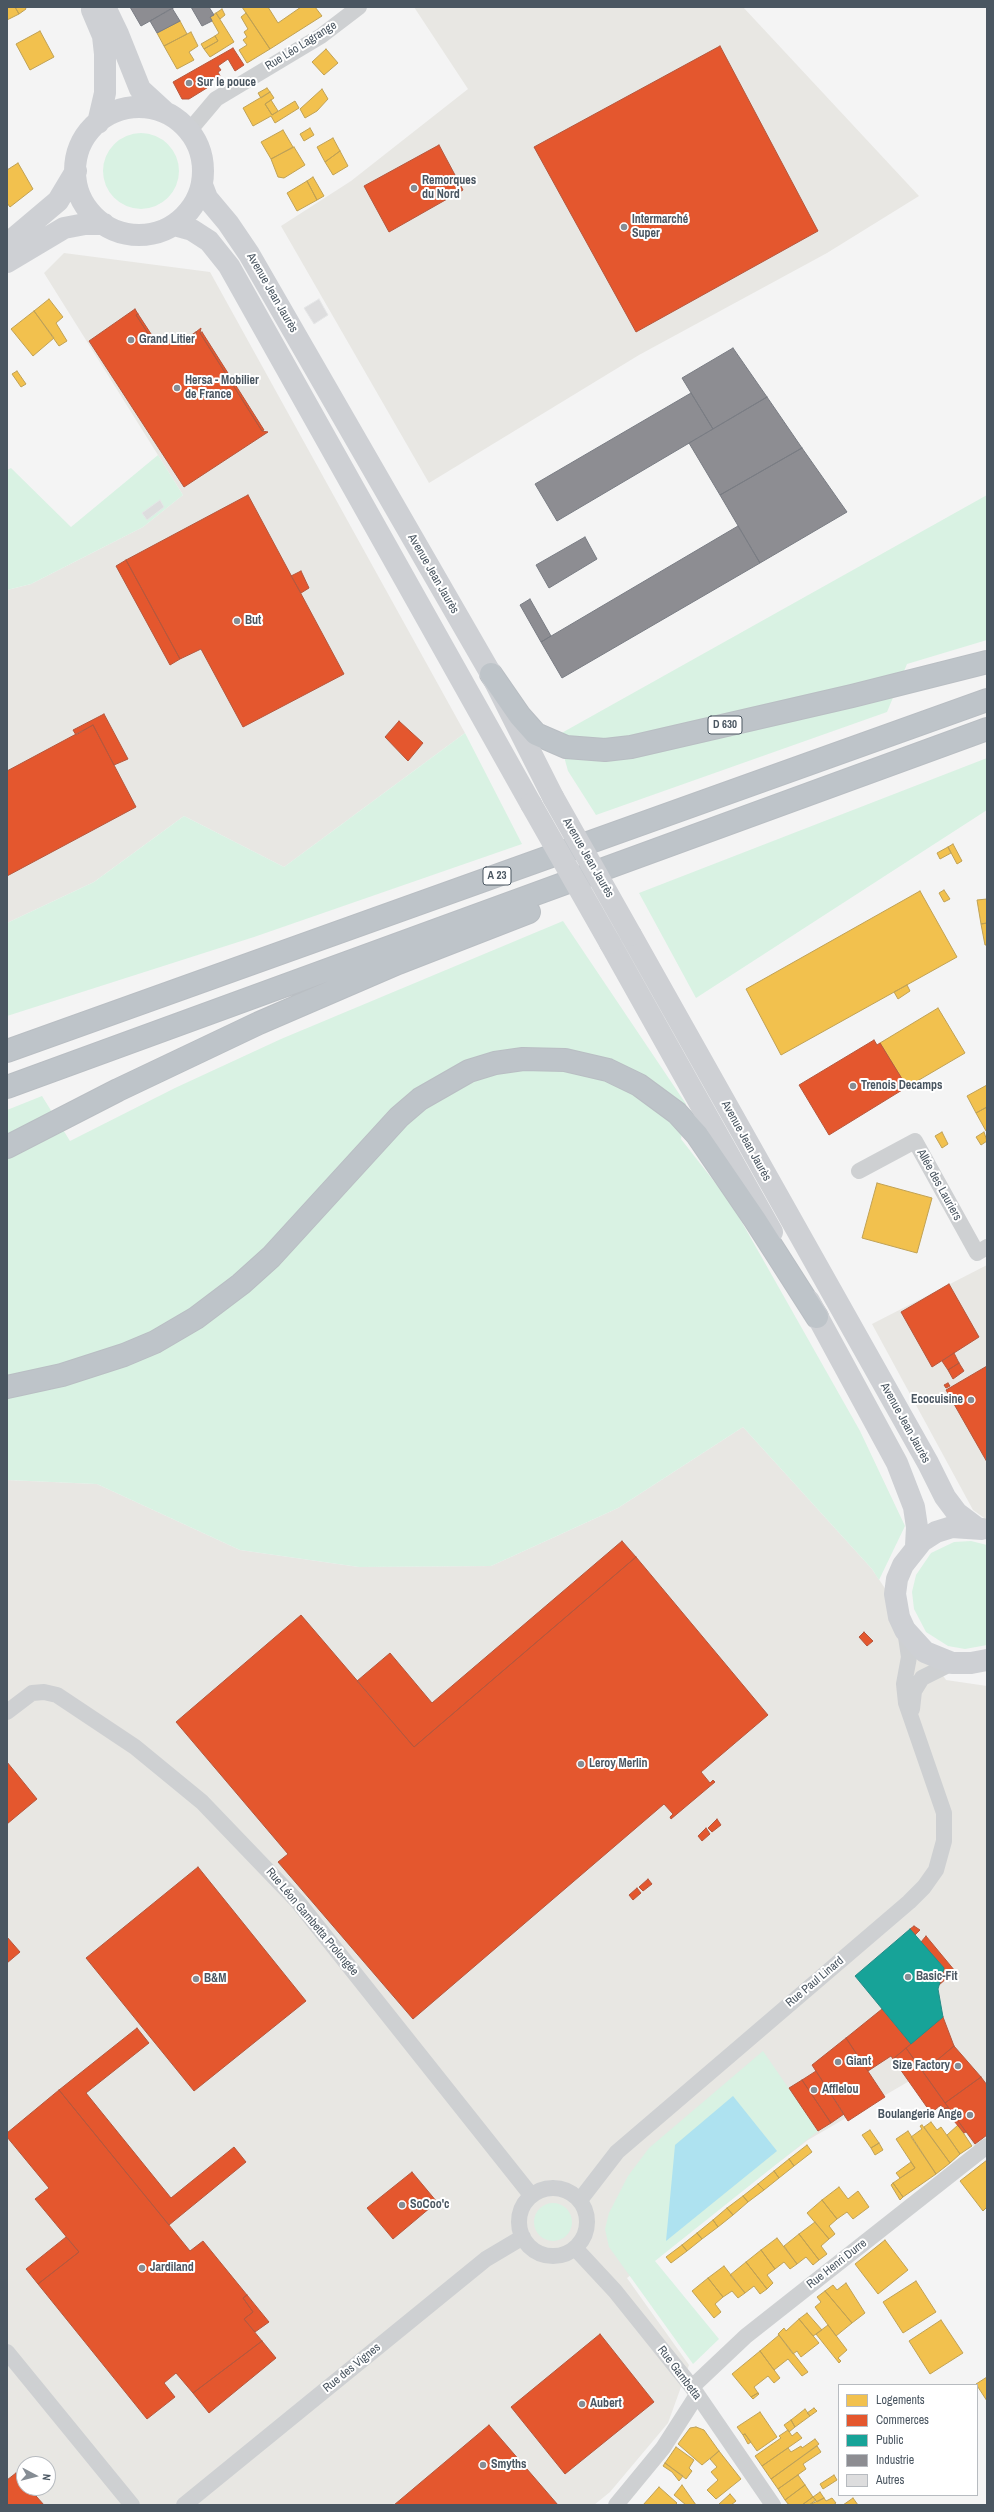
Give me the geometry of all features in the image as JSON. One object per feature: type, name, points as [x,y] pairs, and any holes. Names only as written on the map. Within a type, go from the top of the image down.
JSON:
[{"type":"highway","name":"D 630","points":[[491,674],[520,716],[536,734],[566,747],[605,750],[631,747],[845,698],[987,662]]},
{"type":"highway","name":"A 23","points":[[7,1051],[987,700]]},
{"type":"highway","name":"A 23","points":[[7,1087],[987,729]]},
{"type":"highway","points":[[7,1147],[118,1090],[277,1015],[541,906],[578,879]]},
{"type":"highway","points":[[7,1387],[62,1375],[124,1355],[155,1342],[196,1318],[241,1284],[271,1257],[399,1117],[414,1103],[438,1087],[469,1071],[495,1063],[523,1059],[565,1060],[608,1070],[639,1085],[677,1113],[697,1135],[817,1317]]},
{"type":"main road","points":[[90,7],[103,36],[105,54],[105,93],[98,122],[80,147],[76,171],[78,190],[90,212],[104,224],[120,232],[142,235],[159,232],[174,225],[194,205],[202,185],[201,156],[188,130],[166,113],[140,89],[118,34],[105,7]]},
{"type":"main road","points":[[98,122],[113,113],[131,108],[149,108],[166,113]]},
{"type":"main road","points":[[7,244],[58,201],[76,171]]},
{"type":"main road","name":"Avenue Jean Jaurès","points":[[202,185],[207,198],[250,254],[491,674],[553,797],[928,1463],[945,1497],[957,1513],[982,1529]]},
{"type":"main road","points":[[7,262],[64,228],[85,224],[104,224]]},
{"type":"main road","name":"Avenue Jean Jaurès","points":[[174,225],[192,230],[209,241],[229,266],[531,804],[749,1187],[817,1317],[897,1463],[914,1507],[917,1527],[916,1546]]},
{"type":"main road","points":[[982,1529],[961,1526],[944,1529],[929,1536],[916,1546],[903,1565],[896,1586],[897,1609],[905,1630],[925,1652],[952,1663],[984,1663]]},
{"type":"street","name":"Rue Léo Lagrange","points":[[188,130],[207,106],[222,94],[321,36],[359,7]]},
{"type":"street","name":"Allée des Lauriers","points":[[859,1171],[915,1141],[977,1253],[987,1247]]},
{"type":"street","name":"Rue Paul Linard","points":[[580,2200],[617,2152],[909,1902],[930,1879],[943,1851],[945,1818],[942,1805],[904,1695],[909,1657],[905,1630]]},
{"type":"street","name":"Rue Paul Linard","points":[[913,1721],[912,1696],[919,1682],[931,1672],[952,1663]]},
{"type":"street","name":"Rue Léon Gambetta Prolongée","points":[[7,1712],[32,1693],[50,1693],[74,1705],[150,1759],[218,1817],[265,1865],[328,1938],[531,2195]]},
{"type":"street","name":"Rue Henri Durre","points":[[616,2505],[663,2448],[694,2391],[746,2336],[987,2146]]},
{"type":"street","points":[[546,2188],[556,2188],[572,2193],[580,2200],[585,2209],[587,2225],[582,2240],[575,2248],[560,2255],[544,2254],[533,2249],[523,2237],[520,2214],[531,2195],[546,2188]]},
{"type":"street","name":"Rue des Vignes","points":[[184,2505],[486,2259],[523,2237]]},
{"type":"street","name":"Rue Gambetta","points":[[575,2248],[615,2291],[694,2391],[773,2505]]},
{"type":"street","points":[[7,2352],[132,2505]]},
{"type":"shaded area","points":[[414,7],[743,7],[919,196],[827,253],[639,355],[429,483],[281,226],[351,181],[468,89]]},
{"type":"shaded area","points":[[64,253],[210,272],[465,733],[284,867],[184,816],[94,882],[7,923],[7,590],[31,584],[143,527],[183,495],[44,273]]},
{"type":"shaded area","points":[[987,1265],[987,1520],[973,1510],[872,1324]]},
{"type":"shaded area","points":[[743,1427],[872,1569],[946,1680],[987,1686],[987,2138],[975,2148],[960,2123],[918,2076],[808,2140],[627,2278],[689,2365],[668,2423],[610,2492],[594,2505],[7,2505],[7,1480],[97,1484],[240,1550],[359,1567],[491,1566],[618,1508]]},
{"type":"green space","points":[[141,133],[156,136],[168,144],[176,156],[179,171],[176,186],[168,198],[156,206],[141,209],[126,206],[114,198],[106,186],[103,171],[106,156],[114,144],[126,136]]},
{"type":"green space","points":[[158,455],[183,495],[143,527],[31,584],[7,590],[7,470],[11,468],[71,527]]},
{"type":"green space","points":[[987,495],[987,640],[907,664],[887,712],[596,815],[568,771],[558,735]]},
{"type":"green space","points":[[465,733],[522,844],[254,937],[7,1016],[7,923],[94,882],[184,816],[284,867]]},
{"type":"green space","points":[[987,758],[987,810],[696,998],[639,893]]},
{"type":"green space","points":[[563,921],[686,1104],[681,1139],[731,1203],[860,1431],[905,1526],[879,1580],[872,1569],[743,1427],[618,1508],[491,1566],[359,1567],[240,1550],[97,1484],[7,1480],[7,1110],[42,1096],[70,1141],[175,1088],[281,1039]]},
{"type":"green space","points":[[971,1541],[987,1545],[987,1645],[965,1649],[948,1646],[926,1632],[914,1609],[912,1592],[916,1575],[931,1553],[954,1542]]},
{"type":"green space","points":[[763,2051],[818,2131],[655,2261],[719,2339],[693,2364],[609,2247],[605,2229],[609,2213],[628,2176],[649,2148]]},
{"type":"green space","points":[[549,2203],[557,2203],[564,2206],[569,2211],[572,2222],[569,2233],[564,2238],[557,2241],[549,2241],[542,2238],[537,2233],[534,2226],[534,2218],[537,2211],[542,2206]]},
{"type":"water","points":[[733,2096],[777,2151],[666,2241],[675,2145]]},
{"type":"building: Logements","points":[[7,7],[15,7],[19,14],[7,20]]},
{"type":"building: Logements","points":[[15,7],[25,7],[26,9],[19,14]]},
{"type":"building: Logements","points":[[242,7],[268,7],[278,23],[301,7],[315,7],[322,16],[270,49]]},
{"type":"building: Logements","points":[[222,9],[225,15],[220,19],[216,13]]},
{"type":"building: Logements","points":[[216,13],[234,42],[210,57],[204,49],[218,41],[215,36],[219,33],[210,17]]},
{"type":"building: Logements","points":[[246,13],[270,49],[247,63],[239,50],[247,45],[243,40],[247,37],[244,32],[248,29],[241,17]]},
{"type":"building: Logements","points":[[180,21],[187,34],[164,46],[157,33]]},
{"type":"building: Logements","points":[[40,31],[54,57],[30,70],[16,44]]},
{"type":"building: Logements","points":[[191,32],[198,46],[189,52],[194,60],[177,69],[164,46]]},
{"type":"building: Logements","points":[[215,36],[218,41],[204,49],[201,44]]},
{"type":"building: Logements","points":[[326,49],[338,63],[324,75],[312,62]]},
{"type":"building: Logements","points":[[267,88],[270,92],[261,98],[258,93]]},
{"type":"building: Logements","points":[[322,89],[328,99],[317,111],[305,118],[300,109]]},
{"type":"building: Logements","points":[[270,92],[274,98],[265,104],[272,115],[295,101],[299,108],[275,123],[271,116],[253,126],[243,108]]},
{"type":"building: Logements","points":[[271,100],[278,111],[272,115],[265,104]]},
{"type":"building: Logements","points":[[310,128],[314,135],[304,141],[300,134]]},
{"type":"building: Logements","points":[[283,130],[293,147],[271,159],[261,142]]},
{"type":"building: Logements","points":[[333,138],[340,151],[325,162],[317,147]]},
{"type":"building: Logements","points":[[294,147],[305,165],[284,178],[278,177],[271,159]]},
{"type":"building: Logements","points":[[340,151],[348,166],[333,175],[325,162]]},
{"type":"building: Logements","points":[[18,163],[33,189],[10,207],[7,203],[7,170]]},
{"type":"building: Logements","points":[[313,177],[324,196],[317,200],[307,181]]},
{"type":"building: Logements","points":[[307,181],[317,200],[297,211],[287,193]]},
{"type":"building: Logements","points":[[49,299],[63,317],[56,323],[67,341],[59,346],[34,311]]},
{"type":"building: Logements","points":[[34,311],[54,338],[33,356],[11,329]]},
{"type":"building: Logements","points":[[17,371],[26,384],[21,387],[12,374]]},
{"type":"building: Logements","points":[[953,844],[962,861],[957,864],[948,847]]},
{"type":"building: Logements","points":[[948,847],[951,853],[940,859],[937,853]]},
{"type":"building: Logements","points":[[944,890],[950,899],[944,902],[939,893]]},
{"type":"building: Logements","points":[[920,891],[957,957],[781,1055],[746,989]]},
{"type":"building: Logements","points":[[987,899],[987,923],[981,924],[977,900]]},
{"type":"building: Logements","points":[[987,923],[987,945],[985,945],[981,924]]},
{"type":"building: Logements","points":[[907,985],[910,991],[898,999],[894,992]]},
{"type":"building: Logements","points":[[938,1008],[965,1053],[907,1087],[880,1043]]},
{"type":"building: Logements","points":[[987,1085],[987,1107],[976,1113],[967,1096]]},
{"type":"building: Logements","points":[[987,1107],[987,1131],[986,1131],[976,1113]]},
{"type":"building: Logements","points":[[942,1132],[948,1144],[942,1148],[935,1136]]},
{"type":"building: Logements","points":[[984,1132],[987,1141],[981,1145],[976,1137]]},
{"type":"building: Logements","points":[[877,1183],[932,1198],[917,1253],[862,1238]]},
{"type":"building: Logements","points":[[931,2122],[937,2130],[941,2127],[960,2154],[950,2163],[924,2127]]},
{"type":"building: Logements","points":[[922,2125],[950,2163],[936,2174],[911,2137],[922,2129],[920,2126]]},
{"type":"building: Logements","points":[[958,2125],[972,2146],[960,2154],[947,2135]]},
{"type":"building: Logements","points":[[870,2130],[879,2143],[871,2148],[862,2135]]},
{"type":"building: Logements","points":[[908,2131],[936,2174],[903,2197],[893,2183],[915,2168],[896,2139]]},
{"type":"building: Logements","points":[[879,2143],[883,2150],[875,2155],[871,2148]]},
{"type":"building: Logements","points":[[807,2145],[812,2152],[794,2166],[789,2159]]},
{"type":"building: Logements","points":[[789,2159],[794,2166],[779,2178],[774,2171]]},
{"type":"building: Logements","points":[[987,2160],[987,2207],[983,2211],[960,2181]]},
{"type":"building: Logements","points":[[911,2162],[915,2168],[900,2178],[896,2173]]},
{"type":"building: Logements","points":[[774,2171],[779,2178],[764,2190],[758,2184]]},
{"type":"building: Logements","points":[[893,2183],[903,2197],[900,2200],[891,2185]]},
{"type":"building: Logements","points":[[758,2184],[764,2190],[748,2202],[743,2196]]},
{"type":"building: Logements","points":[[839,2187],[848,2199],[858,2191],[869,2207],[853,2219],[847,2212],[837,2219],[822,2200]]},
{"type":"building: Logements","points":[[743,2196],[748,2202],[733,2215],[727,2208]]},
{"type":"building: Logements","points":[[822,2200],[837,2219],[829,2226],[835,2234],[829,2239],[807,2213]]},
{"type":"building: Logements","points":[[727,2208],[733,2215],[718,2227],[713,2220]]},
{"type":"building: Logements","points":[[713,2220],[718,2227],[702,2239],[697,2233]]},
{"type":"building: Logements","points":[[815,2222],[829,2239],[821,2246],[827,2254],[819,2260],[799,2234]]},
{"type":"building: Logements","points":[[697,2233],[702,2239],[687,2251],[682,2245]]},
{"type":"building: Logements","points":[[799,2234],[819,2260],[813,2265],[806,2257],[797,2264],[784,2246]]},
{"type":"building: Logements","points":[[777,2238],[797,2264],[790,2269],[784,2262],[775,2269],[761,2250]]},
{"type":"building: Logements","points":[[885,2240],[908,2270],[878,2294],[855,2264]]},
{"type":"building: Logements","points":[[682,2245],[687,2251],[671,2263],[666,2257]]},
{"type":"building: Logements","points":[[761,2250],[775,2269],[767,2275],[773,2283],[767,2289],[746,2262]]},
{"type":"building: Logements","points":[[746,2262],[767,2289],[760,2294],[754,2286],[745,2293],[730,2275]]},
{"type":"building: Logements","points":[[724,2266],[745,2293],[738,2298],[732,2291],[723,2297],[708,2278]]},
{"type":"building: Logements","points":[[708,2278],[723,2297],[715,2304],[721,2312],[714,2318],[692,2291]]},
{"type":"building: Logements","points":[[916,2281],[936,2312],[903,2333],[883,2302]]},
{"type":"building: Logements","points":[[846,2283],[865,2313],[852,2323],[825,2291],[833,2285],[837,2290]]},
{"type":"building: Logements","points":[[825,2291],[852,2323],[836,2336],[815,2307],[821,2302],[817,2297]]},
{"type":"building: Logements","points":[[807,2313],[822,2330],[813,2336],[799,2319]]},
{"type":"building: Logements","points":[[799,2319],[819,2343],[801,2357],[797,2351],[793,2354],[778,2334],[784,2328],[786,2331]]},
{"type":"building: Logements","points":[[941,2320],[963,2353],[930,2374],[909,2341]]},
{"type":"building: Logements","points":[[828,2325],[847,2350],[838,2358],[841,2361],[839,2363],[816,2334]]},
{"type":"building: Logements","points":[[779,2335],[808,2372],[802,2376],[788,2359],[774,2370],[760,2351]]},
{"type":"building: Logements","points":[[760,2351],[780,2378],[774,2383],[768,2376],[754,2387],[758,2393],[751,2397],[732,2374]]},
{"type":"building: Logements","points":[[987,2377],[987,2401],[978,2387],[978,2384],[976,2384]]},
{"type":"building: Logements","points":[[758,2393],[759,2394],[753,2399],[751,2397]]},
{"type":"building: Logements","points":[[814,2408],[817,2411],[810,2416],[807,2413]]},
{"type":"building: Logements","points":[[805,2409],[810,2416],[795,2427],[791,2420]]},
{"type":"building: Logements","points":[[760,2412],[777,2437],[757,2451],[745,2434],[743,2435],[737,2427]]},
{"type":"building: Logements","points":[[791,2420],[795,2427],[789,2432],[784,2425]]},
{"type":"building: Logements","points":[[696,2427],[704,2430],[719,2451],[702,2465],[678,2444],[690,2428]]},
{"type":"building: Logements","points":[[788,2430],[792,2436],[797,2432],[802,2438],[762,2466],[755,2456],[781,2438],[779,2436]]},
{"type":"building: Logements","points":[[745,2434],[751,2442],[748,2444],[743,2435]]},
{"type":"building: Logements","points":[[815,2439],[819,2444],[771,2479],[762,2466],[788,2448],[791,2452],[801,2446],[802,2448]]},
{"type":"building: Logements","points":[[817,2446],[821,2452],[803,2464],[806,2469],[778,2489],[771,2479]]},
{"type":"building: Logements","points":[[676,2447],[694,2460],[689,2468],[692,2471],[686,2479],[665,2463]]},
{"type":"building: Logements","points":[[719,2451],[741,2479],[716,2499],[707,2490],[718,2480],[711,2472],[717,2467],[710,2459]]},
{"type":"building: Logements","points":[[665,2463],[683,2476],[679,2481],[672,2472],[663,2466]]},
{"type":"building: Logements","points":[[798,2475],[805,2485],[785,2500],[778,2489]]},
{"type":"building: Logements","points":[[834,2475],[837,2480],[823,2489],[820,2484]]},
{"type":"building: Logements","points":[[682,2485],[696,2505],[686,2505],[674,2495]]},
{"type":"building: Logements","points":[[805,2485],[813,2497],[802,2505],[789,2505],[785,2500]]},
{"type":"building: Logements","points":[[659,2487],[677,2503],[675,2505],[643,2505]]},
{"type":"building: Logements","points":[[820,2492],[824,2498],[817,2502],[813,2497]]},
{"type":"building: Logements","points":[[730,2494],[736,2501],[731,2505],[718,2505]]},
{"type":"building: Logements","points":[[813,2497],[816,2500],[809,2505],[802,2505]]},
{"type":"building: Logements","points":[[824,2498],[826,2501],[832,2498],[836,2503],[833,2505],[809,2505]]},
{"type":"building: Logements","points":[[853,2498],[858,2505],[843,2505]]},
{"type":"building: Commerces","points":[[720,46],[818,231],[636,332],[534,147]]},
{"type":"building: Commerces","points":[[233,48],[244,65],[235,71],[228,59],[218,66],[221,70],[218,72],[220,76],[208,83],[210,86],[189,99],[182,99],[173,82]]},
{"type":"building: Commerces","name":"Remorques du Nord","points":[[439,145],[463,190],[389,232],[364,186]]},
{"type":"building: Commerces","name":"Hersa - Mobilier de France","points":[[135,309],[138,314],[136,315],[153,341],[158,338],[176,341],[178,346],[201,328],[200,333],[262,431],[268,432],[184,487],[89,341]]},
{"type":"building: Commerces","points":[[138,314],[155,340],[153,341],[136,315]]},
{"type":"building: Commerces","points":[[196,332],[197,333],[178,346],[178,344]]},
{"type":"building: Commerces","points":[[202,332],[264,430],[262,431],[200,333]]},
{"type":"building: Commerces","name":"But","points":[[248,495],[344,674],[243,727],[201,649],[180,659],[126,560]]},
{"type":"building: Commerces","points":[[126,560],[180,659],[170,665],[116,566]]},
{"type":"building: Commerces","points":[[301,571],[309,588],[301,593],[291,576]]},
{"type":"building: Commerces","points":[[104,714],[128,759],[114,765],[93,725],[76,735],[73,730]]},
{"type":"building: Commerces","points":[[399,721],[423,743],[408,761],[385,737]]},
{"type":"building: Commerces","points":[[93,725],[136,807],[7,876],[7,771]]},
{"type":"building: Commerces","name":"Trenois Decamps","points":[[874,1040],[877,1045],[880,1043],[907,1087],[829,1135],[799,1085]]},
{"type":"building: Commerces","points":[[949,1284],[979,1337],[932,1367],[901,1312]]},
{"type":"building: Commerces","points":[[954,1353],[959,1363],[948,1370],[942,1361]]},
{"type":"building: Commerces","points":[[959,1363],[964,1371],[953,1379],[948,1370]]},
{"type":"building: Commerces","points":[[987,1366],[987,1462],[946,1390]]},
{"type":"building: Commerces","points":[[948,1383],[950,1386],[946,1388],[944,1385]]},
{"type":"building: Commerces","points":[[622,1541],[636,1557],[414,1747],[357,1681],[390,1653],[432,1703]]},
{"type":"building: Commerces","points":[[636,1557],[768,1715],[701,1772],[710,1783],[713,1780],[715,1782],[671,1819],[670,1817],[673,1814],[664,1804],[413,2019],[278,1862],[288,1854],[176,1722],[301,1615],[414,1747]]},
{"type":"building: Commerces","points":[[864,1632],[873,1641],[867,1646],[859,1637]]},
{"type":"building: Commerces","points":[[7,1762],[37,1799],[7,1824]]},
{"type":"building: Commerces","points":[[717,1819],[721,1825],[712,1832],[708,1828]]},
{"type":"building: Commerces","points":[[706,1828],[710,1834],[702,1841],[698,1836]]},
{"type":"building: Commerces","name":"B&M","points":[[198,1867],[306,2001],[194,2091],[86,1958]]},
{"type":"building: Commerces","points":[[648,1879],[652,1884],[643,1891],[639,1887]]},
{"type":"building: Commerces","points":[[637,1888],[641,1893],[633,1900],[629,1895]]},
{"type":"building: Commerces","points":[[914,1926],[920,1930],[915,1935],[910,1929]]},
{"type":"building: Commerces","points":[[926,1936],[955,1971],[939,1985],[944,1968],[921,1942]]},
{"type":"building: Commerces","points":[[7,1937],[20,1952],[7,1963]]},
{"type":"building: Commerces","points":[[882,2009],[911,2044],[893,2059],[891,2056],[868,2071],[846,2038]]},
{"type":"building: Commerces","points":[[943,2017],[954,2046],[923,2072],[906,2048]]},
{"type":"building: Commerces","points":[[137,2028],[149,2043],[86,2093],[171,2198],[234,2147],[246,2162],[169,2225],[59,2090]]},
{"type":"building: Commerces","points":[[846,2038],[885,2097],[848,2121],[812,2065]]},
{"type":"building: Commerces","points":[[954,2046],[981,2077],[945,2103],[923,2072]]},
{"type":"building: Commerces","points":[[906,2048],[948,2107],[944,2109],[941,2105],[931,2113],[893,2059]]},
{"type":"building: Commerces","points":[[816,2071],[844,2114],[831,2123],[802,2080]]},
{"type":"building: Commerces","name":"Boulangerie Ange","points":[[981,2077],[987,2085],[987,2135],[975,2144],[945,2103]]},
{"type":"building: Commerces","points":[[802,2080],[831,2123],[818,2131],[789,2088]]},
{"type":"building: Commerces","name":"Jardiland","points":[[59,2090],[190,2251],[203,2241],[247,2295],[243,2298],[253,2312],[244,2319],[262,2341],[193,2393],[176,2373],[164,2383],[175,2397],[147,2419],[38,2284],[79,2252],[35,2199],[49,2188],[7,2137],[7,2133]]},
{"type":"building: Commerces","points":[[948,2107],[966,2132],[964,2133],[944,2109]]},
{"type":"building: Commerces","name":"SoCoo'c","points":[[412,2172],[437,2202],[393,2239],[367,2208]]},
{"type":"building: Commerces","points":[[66,2237],[79,2252],[38,2284],[26,2269]]},
{"type":"building: Commerces","points":[[247,2295],[269,2322],[255,2332],[244,2319],[253,2312],[243,2298]]},
{"type":"building: Commerces","name":"Aubert","points":[[600,2334],[654,2402],[565,2474],[511,2407]]},
{"type":"building: Commerces","points":[[262,2341],[276,2358],[209,2413],[193,2393]]},
{"type":"building: Commerces","name":"Smyths","points":[[489,2425],[558,2505],[394,2505]]},
{"type":"building: Commerces","points":[[16,2473],[16,2496],[36,2496],[44,2505],[7,2505],[7,2480]]},
{"type":"building: Public","points":[[910,1929],[944,1968],[938,1989],[943,2017],[911,2044],[855,1976]]},
{"type":"building: Industrie","points":[[130,7],[175,7],[141,26]]},
{"type":"building: Industrie","points":[[191,7],[209,7],[214,15],[210,17],[212,21],[202,26]]},
{"type":"building: Industrie","points":[[172,8],[180,21],[157,33],[150,21]]},
{"type":"building: Industrie","points":[[733,348],[767,397],[713,429],[682,378]]},
{"type":"building: Industrie","points":[[691,393],[713,429],[557,521],[535,484]]},
{"type":"building: Industrie","points":[[767,397],[802,448],[720,495],[689,443]]},
{"type":"building: Industrie","points":[[802,448],[847,512],[760,563],[720,495]]},
{"type":"building: Industrie","points":[[738,526],[760,563],[562,678],[541,642]]},
{"type":"building: Industrie","points":[[585,537],[597,559],[549,588],[536,565]]},
{"type":"building: Industrie","points":[[530,599],[551,636],[541,642],[520,605]]},
{"type":"building: Autres","points":[[319,299],[328,315],[314,324],[304,308]]},
{"type":"building: Autres","points":[[160,500],[164,507],[147,520],[142,513]]},
{"type":"place","name":"Sur le pouce","points":[[189,83]]},
{"type":"place","name":"Remorques du Nord","points":[[414,188]]},
{"type":"place","name":"Intermarché Super","points":[[624,227]]},
{"type":"place","name":"Grand Litier","points":[[131,340]]},
{"type":"place","name":"Hersa - Mobilier de France","points":[[177,388]]},
{"type":"place","name":"But","points":[[237,621]]},
{"type":"place","name":"Trenois Decamps","points":[[853,1086]]},
{"type":"place","name":"Ecocuisine","points":[[971,1400]]},
{"type":"place","name":"Leroy Merlin","points":[[581,1764]]},
{"type":"place","name":"Basic-Fit","points":[[908,1977]]},
{"type":"place","name":"B&M","points":[[196,1979]]},
{"type":"place","name":"Giant","points":[[838,2062]]},
{"type":"place","name":"Size Factory","points":[[958,2066]]},
{"type":"place","name":"Afflelou","points":[[814,2090]]},
{"type":"place","name":"Boulangerie Ange","points":[[970,2115]]},
{"type":"place","name":"SoCoo'c","points":[[402,2205]]},
{"type":"place","name":"Jardiland","points":[[142,2268]]},
{"type":"place","name":"Aubert","points":[[582,2404]]},
{"type":"place","name":"Smyths","points":[[483,2465]]}]
